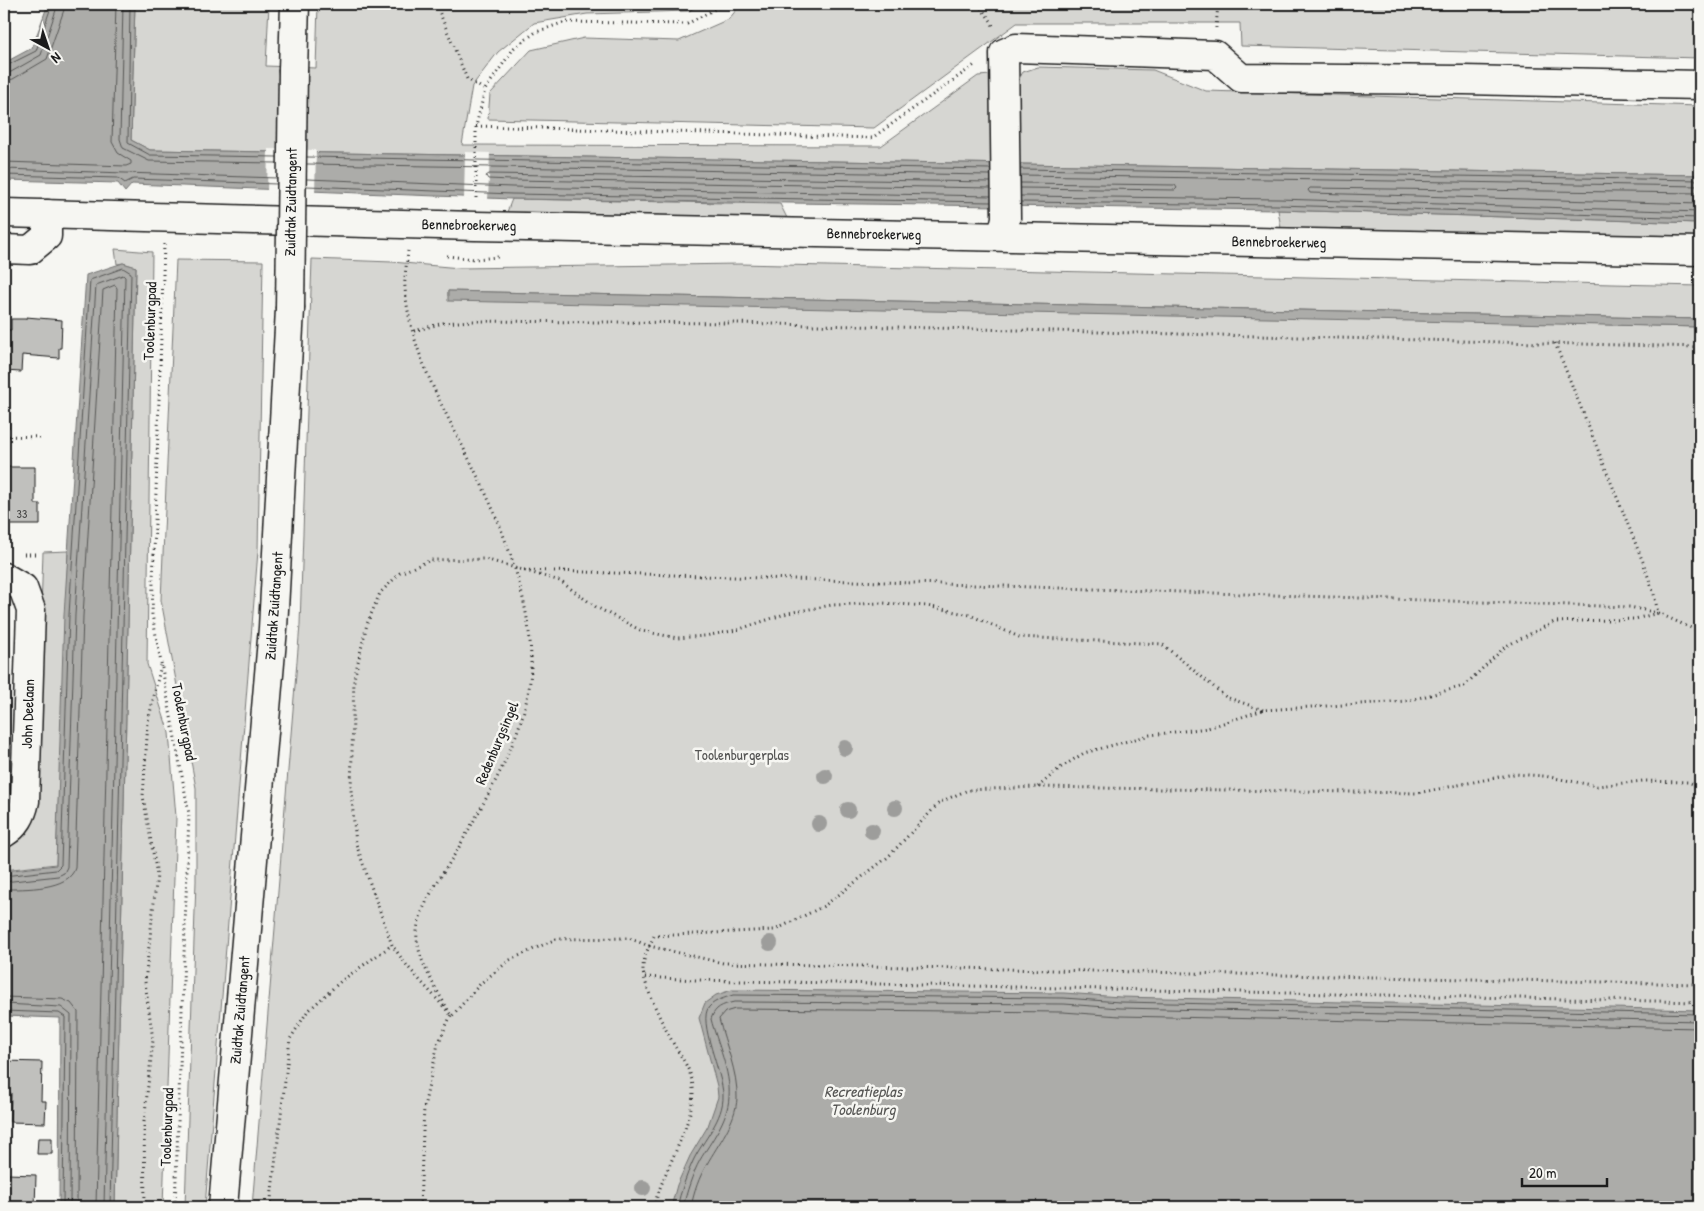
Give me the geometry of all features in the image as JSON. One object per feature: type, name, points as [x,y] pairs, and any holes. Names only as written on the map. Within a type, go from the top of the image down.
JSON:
[{"type":"street","name":"Zuidtak Zuidtangent","points":[[223,1207],[273,628],[290,309],[295,4]]},
{"type":"street","points":[[1004,227],[1006,147],[1004,53],[1016,48],[1215,54],[1241,78],[1700,85]]},
{"type":"street","name":"Bennebroekerweg","points":[[4,213],[485,226],[1004,227],[1700,251]]},
{"type":"street","points":[[4,249],[30,250],[47,236],[47,214]]},
{"type":"street","name":"John Deelaan","points":[[4,833],[13,828],[22,815],[25,801],[31,610],[13,582]]},
{"type":"path","points":[[436,4],[467,79],[485,90]]},
{"type":"path","points":[[476,200],[476,126],[485,90],[514,48],[536,32],[565,22],[687,24],[724,4]]},
{"type":"path","points":[[476,126],[872,138],[975,64],[1004,53]]},
{"type":"path","name":"Toolenburgpad","points":[[164,241],[152,614],[190,814],[175,1207]]},
{"type":"path","name":"Redenburgsingel","points":[[408,250],[405,287],[426,375],[492,509],[522,596],[529,635],[531,665],[529,695],[517,731],[498,774],[420,914],[417,938],[424,966],[452,1016]]},
{"type":"path","points":[[414,330],[443,323],[472,321],[726,323],[1700,347]]},
{"type":"path","points":[[1555,343],[1643,562],[1658,612]]},
{"type":"path","points":[[4,436],[44,436]]},
{"type":"path","points":[[452,1016],[408,967],[392,945],[356,844],[351,790],[354,679],[366,624],[380,593],[400,573],[431,560],[485,559],[513,569],[560,581],[596,607],[642,631],[677,638],[705,636],[737,630],[788,613],[823,607],[883,603],[927,606],[970,615],[1019,637],[1162,644],[1226,697],[1263,710]]},
{"type":"path","points":[[513,569],[545,572],[1630,607],[1658,612],[1700,632]]},
{"type":"path","points":[[1038,787],[1060,768],[1084,753],[1150,735],[1208,728],[1263,710],[1407,701],[1464,686],[1506,646],[1554,622],[1635,619],[1658,612]]},
{"type":"path","points":[[145,1207],[144,1122],[153,1040],[145,982],[157,875],[143,796],[148,722],[162,664]]},
{"type":"path","points":[[654,1207],[658,1189],[690,1113],[693,1092],[691,1072],[674,1046],[652,1000],[642,968],[654,936],[775,930],[824,906],[888,857],[940,802],[968,790],[1038,787],[1418,793],[1514,774],[1544,776],[1597,786],[1643,781],[1688,782],[1700,787]]},
{"type":"path","points":[[420,1207],[424,1107],[438,1044],[452,1016],[481,983],[510,960],[556,939],[629,938],[649,946],[723,962],[1700,984]]},
{"type":"path","points":[[270,1207],[290,1040],[307,1012],[341,981],[392,945]]},
{"type":"path","points":[[645,977],[1700,1002]]},
{"type":"green space","points":[[135,4],[269,4],[266,66],[316,68],[318,4],[700,4],[689,11],[587,14],[534,23],[498,52],[472,86],[462,145],[881,146],[978,76],[991,75],[1016,84],[1023,72],[1038,67],[1153,70],[1206,91],[1700,106],[1700,175],[150,150],[131,140]]},
{"type":"green space","points":[[741,4],[1700,4],[1700,58],[1241,46],[1240,23],[1017,23],[874,128],[488,119],[490,94],[531,50],[584,38],[679,41],[729,19]]},
{"type":"green space","points":[[512,199],[780,204],[787,218],[507,212]]},
{"type":"green space","points":[[1278,210],[1700,223],[1700,239],[1281,228]]},
{"type":"green space","points":[[115,249],[152,252],[147,664],[169,733],[176,817],[163,1207],[115,1207],[136,267],[123,263],[117,264]]},
{"type":"green space","name":"Toolenburgerplas","points":[[312,259],[392,262],[460,268],[740,264],[1700,286],[1700,319],[448,291],[448,296],[1700,327],[1700,1207],[252,1207],[300,625]]},
{"type":"green space","points":[[176,260],[263,261],[258,551],[205,1207],[185,1207],[196,881],[196,788],[161,600]]},
{"type":"green space","points":[[68,551],[56,864],[4,870],[4,845],[16,843],[34,819],[43,552]]},
{"type":"water","points":[[48,4],[135,4],[131,140],[150,150],[1700,175],[1700,223],[1278,210],[512,199],[132,184],[125,192],[118,183],[4,180],[4,63],[32,48]]},
{"type":"water","points":[[123,263],[136,267],[115,1207],[59,1207],[60,1018],[4,1016],[4,871],[56,865],[64,615],[86,275]]},
{"type":"water","points":[[448,291],[1700,319],[1700,327],[448,301]]},
{"type":"water","name":"Recreatieplas Toolenburg","points":[[732,990],[1064,993],[1120,997],[1700,1010],[1700,1207],[671,1207],[677,1185],[690,1156],[708,1126],[718,1097],[717,1086],[699,1018],[705,1003],[716,995]]},
{"type":"pier","points":[[268,149],[316,150],[315,194],[267,192]]},
{"type":"pier","points":[[465,152],[490,153],[488,200],[464,199]]},
{"type":"building","points":[[26,317],[62,320],[59,358],[22,355],[21,372],[4,371],[4,330],[11,330],[11,319],[26,319]]},
{"type":"building","points":[[4,416],[9,416],[9,428],[4,427]]},
{"type":"building","points":[[5,467],[35,467],[35,504],[40,504],[40,525],[4,525]]},
{"type":"building","points":[[4,1061],[42,1062],[41,1101],[46,1101],[45,1123],[10,1122],[11,1093],[4,1093]]},
{"type":"building","points":[[38,1138],[52,1138],[52,1154],[37,1154]]},
{"type":"building","points":[[4,1168],[7,1169],[7,1174],[36,1175],[35,1207],[4,1204]]}]
